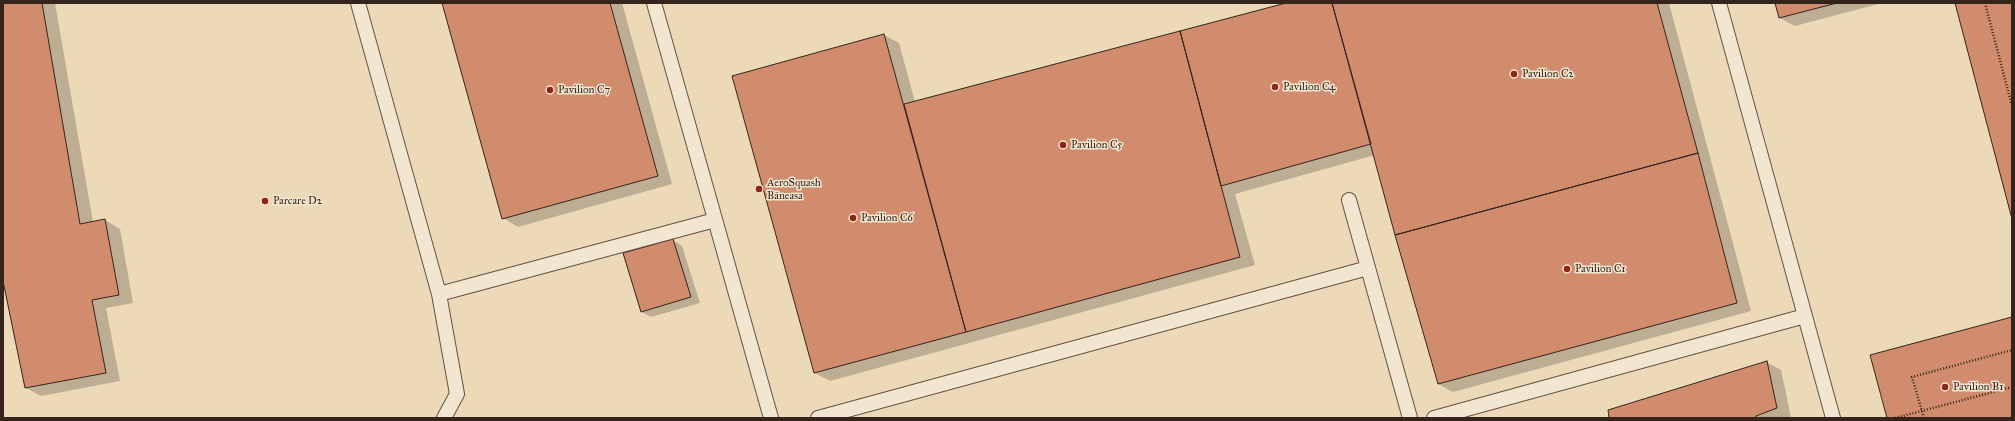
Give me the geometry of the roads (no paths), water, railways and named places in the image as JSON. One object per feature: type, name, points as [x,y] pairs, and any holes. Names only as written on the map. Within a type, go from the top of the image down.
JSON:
[{"type":"lane","points":[[358,3],[439,294],[457,394],[444,418]]},
{"type":"lane","points":[[654,3],[771,418]]},
{"type":"lane","points":[[1719,3],[1833,418]]},
{"type":"lane","points":[[1349,200],[1410,418]]},
{"type":"lane","points":[[439,294],[715,220]]},
{"type":"lane","points":[[818,418],[1368,268]]},
{"type":"lane","points":[[1434,418],[1805,316]]},
{"type":"place","name":"Pavilion C2","points":[[1514,74]]},
{"type":"place","name":"Pavilion C4","points":[[1275,87]]},
{"type":"place","name":"Pavilion C7","points":[[550,90]]},
{"type":"place","name":"Pavilion C5","points":[[1063,145]]},
{"type":"place","name":"AeroSquash Băneasa","points":[[759,189]]},
{"type":"place","name":"Parcare D2","points":[[265,201]]},
{"type":"place","name":"Pavilion C6","points":[[853,218]]},
{"type":"place","name":"Pavilion C1","points":[[1567,269]]},
{"type":"place","name":"Pavilion B1","points":[[1945,387]]}]
